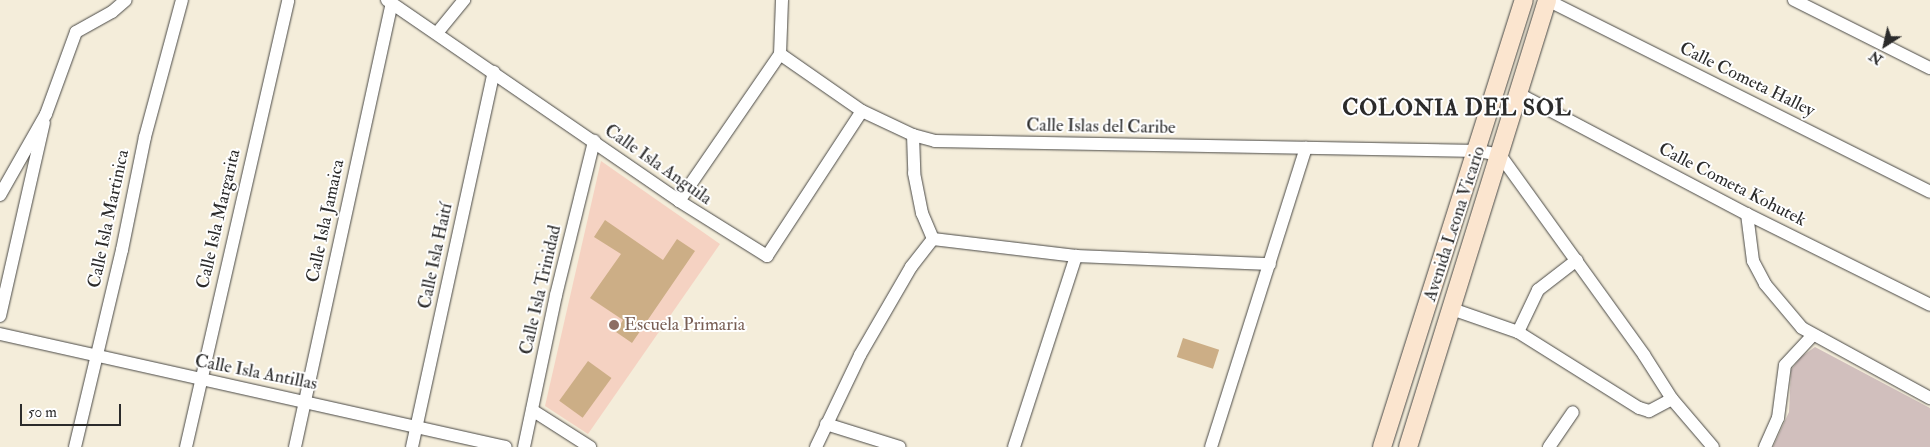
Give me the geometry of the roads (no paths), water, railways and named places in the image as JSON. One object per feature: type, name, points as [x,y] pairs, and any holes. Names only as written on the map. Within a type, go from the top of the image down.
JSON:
[{"type":"street","points":[[0,316],[46,114],[76,32],[112,12],[126,0]]},
{"type":"street","name":"Calle Isla Martinica","points":[[75,447],[122,250],[145,137],[182,0]]},
{"type":"street","name":"Calle Isla Margarita","points":[[186,447],[288,0]]},
{"type":"street","points":[[437,33],[464,0]]},
{"type":"street","points":[[678,201],[780,54],[782,0]]},
{"type":"street","name":"Avenida Leona Vicario","points":[[1382,447],[1479,151],[1524,0]]},
{"type":"street","name":"Avenida Leona Vicario","points":[[1408,447],[1547,0]]},
{"type":"street","name":"Calle Cometa Halley","points":[[1547,0],[1930,192]]},
{"type":"street","points":[[1794,0],[1930,68]]},
{"type":"street","name":"Calle Isla Anguila","points":[[390,2],[594,141],[678,201],[767,256],[862,111]]},
{"type":"street","name":"Calle Isla Jamaica","points":[[295,447],[390,2]]},
{"type":"street","name":"Calle Islas del Caribe","points":[[780,54],[862,111],[913,135],[935,141],[1002,144],[1479,151],[1500,155]]},
{"type":"street","name":"Calle Isla Haití","points":[[412,447],[494,72]]},
{"type":"street","name":"Calle Cometa Kohutek","points":[[1519,94],[1747,214],[1930,305]]},
{"type":"street","points":[[0,195],[46,114]]},
{"type":"street","points":[[913,135],[914,173],[922,213],[933,239]]},
{"type":"street","name":"Calle Isla Trinidad","points":[[524,447],[556,295],[594,141]]},
{"type":"street","points":[[1211,447],[1306,148]]},
{"type":"street","points":[[1500,155],[1577,260],[1672,399],[1713,447]]},
{"type":"street","points":[[1747,214],[1753,261],[1765,284],[1802,328],[1930,398]]},
{"type":"street","points":[[933,239],[1076,256],[1270,264]]},
{"type":"street","points":[[816,447],[826,424],[906,275],[933,239]]},
{"type":"street","points":[[1014,447],[1076,256]]},
{"type":"street","points":[[1518,332],[1538,290],[1577,260]]},
{"type":"street","points":[[1452,309],[1518,332],[1640,408],[1649,411],[1672,399]]},
{"type":"street","name":"Calle Isla Antillas","points":[[0,334],[201,381],[417,425],[506,447]]},
{"type":"street","points":[[1764,447],[1778,418],[1785,365],[1813,335]]},
{"type":"street","points":[[532,410],[590,447]]},
{"type":"street","points":[[1549,447],[1573,412]]},
{"type":"street","points":[[826,424],[900,447]]},
{"type":"place","name":"Escuela Primaria","points":[[614,325]]},
{"type":"district","name":"COLONIA DEL SOL","points":[[1457,109]]}]
